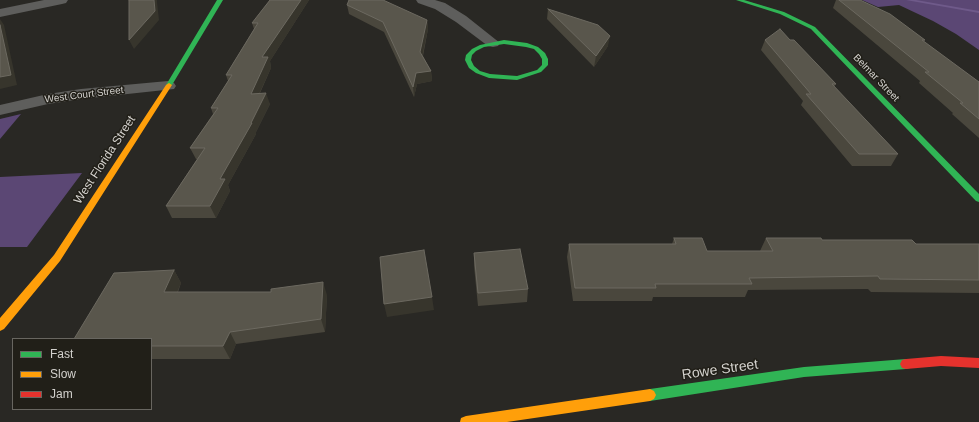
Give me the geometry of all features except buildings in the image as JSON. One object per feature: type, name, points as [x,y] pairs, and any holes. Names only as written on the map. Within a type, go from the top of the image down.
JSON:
[{"type":"street","points":[[3,8],[62,0]]},
{"type":"street","name":"West Florida Street","points":[[0,326],[57,258],[91,203],[168,86],[220,0]]},
{"type":"street","points":[[422,0],[440,6],[493,43],[516,43],[536,48],[542,53],[545,59],[545,65],[539,71],[517,78],[503,78],[478,72],[471,67],[468,60],[470,55],[474,50],[493,43]]},
{"type":"street","name":"Belmar Street","points":[[739,0],[782,13],[813,28],[979,199]]},
{"type":"street","name":"West Court Street","points":[[0,110],[74,95],[168,86]]},
{"type":"street","name":"Rowe Street","points":[[466,422],[804,372],[941,361],[979,363]]},
{"type":"shaded area","points":[[862,0],[979,0],[979,50],[956,34],[933,21],[899,5],[878,7]]},
{"type":"shaded area","points":[[21,114],[0,139],[0,119]]},
{"type":"shaded area","points":[[82,173],[27,247],[0,247],[0,177]]},
{"type":"waterway","points":[[908,0],[979,12]]},
{"type":"traffic: fast","points":[[169,85],[220,0]]},
{"type":"traffic: fast","points":[[739,0],[782,13],[813,28],[979,199]]},
{"type":"traffic: fast","points":[[504,42],[527,45],[536,48],[542,53],[545,59],[545,65],[539,71],[517,78],[489,76],[478,72],[471,67],[468,60],[469,55],[474,50],[482,46],[504,42]]},
{"type":"traffic: fast","points":[[650,395],[804,372],[906,364]]},
{"type":"traffic: slow","points":[[0,326],[57,258],[169,85]]},
{"type":"traffic: slow","points":[[466,422],[650,395]]},
{"type":"traffic: jam","points":[[906,364],[941,361],[979,363]]}]
